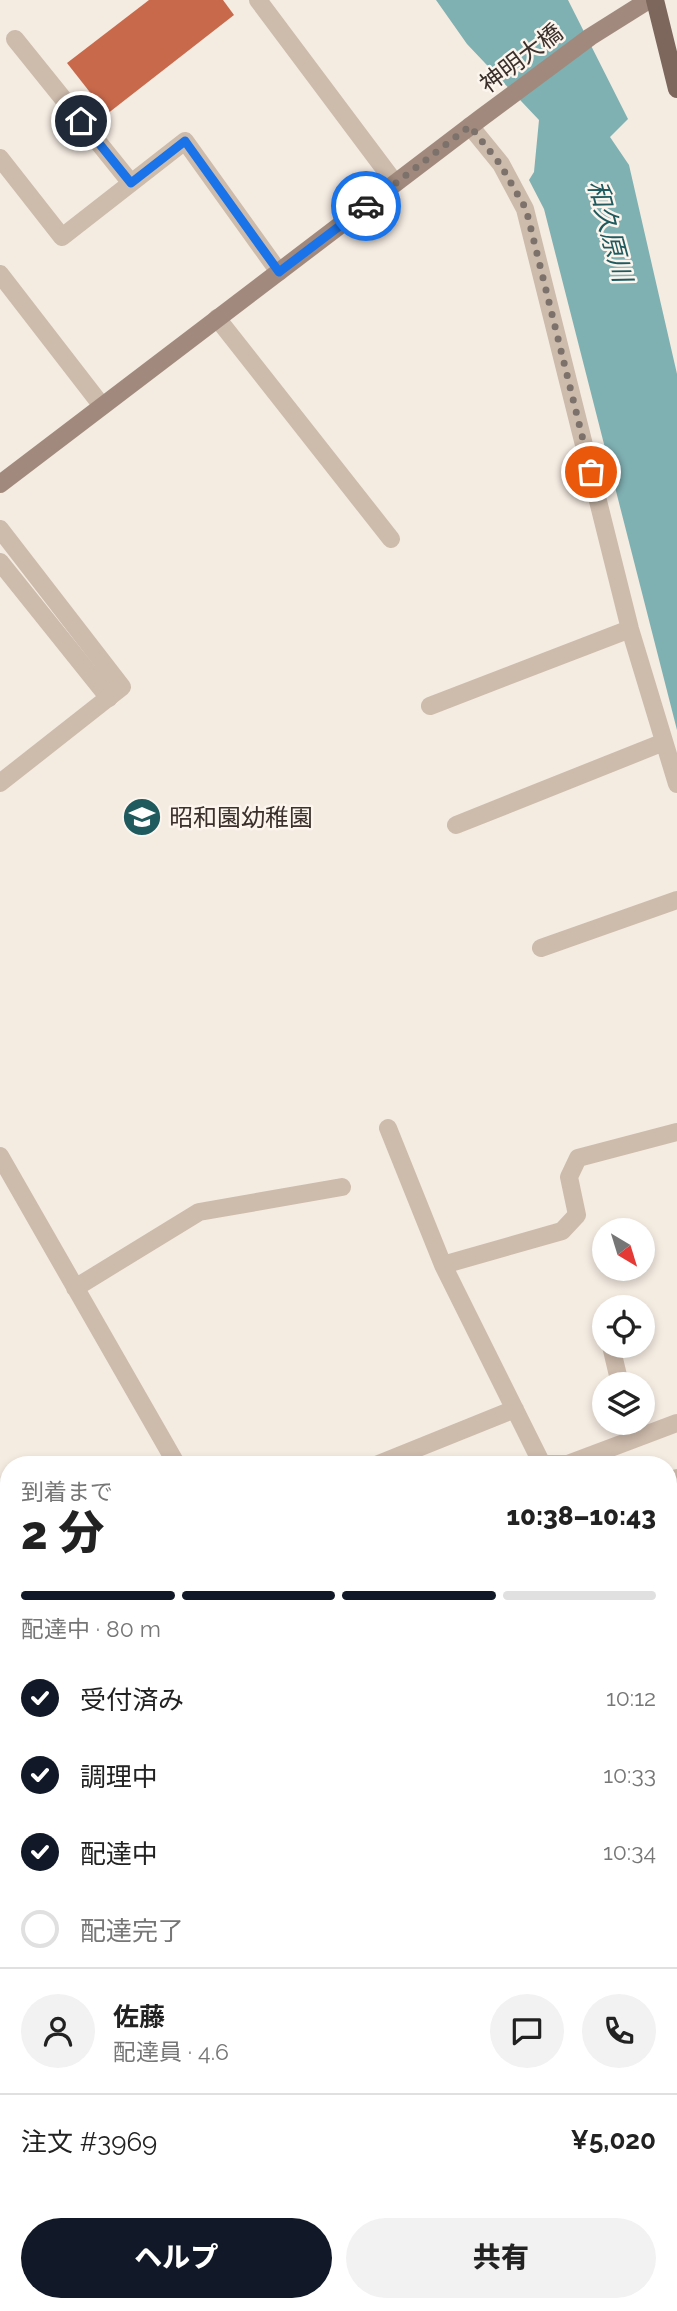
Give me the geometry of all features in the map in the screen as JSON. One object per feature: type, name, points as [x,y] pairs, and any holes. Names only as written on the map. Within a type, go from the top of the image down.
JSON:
[{"type":"main road","points":[[655,0],[677,89]]},
{"type":"street","points":[[258,0],[395,183]]},
{"type":"street","name":"神明大橋","points":[[0,484],[476,122],[590,37],[649,0]]},
{"type":"street","points":[[15,39],[131,183]]},
{"type":"street","points":[[476,122],[526,209],[631,629],[677,784]]},
{"type":"street","points":[[0,158],[61,237],[185,141],[279,272]]},
{"type":"street","points":[[0,274],[102,406]]},
{"type":"street","points":[[218,318],[391,539]]},
{"type":"street","points":[[0,529],[122,687],[0,783]]},
{"type":"street","points":[[0,562],[109,698]]},
{"type":"street","points":[[430,706],[631,629]]},
{"type":"street","points":[[456,825],[663,742]]},
{"type":"street","points":[[541,948],[677,900]]},
{"type":"street","points":[[388,1128],[443,1265],[538,1456]]},
{"type":"street","points":[[443,1265],[562,1231],[577,1214],[569,1177],[578,1158],[677,1132]]},
{"type":"street","points":[[0,1156],[166,1456]]},
{"type":"street","points":[[75,1288],[199,1212],[342,1187]]},
{"type":"street","points":[[398,1456],[515,1409]]},
{"type":"street","points":[[655,1427],[677,1423]]},
{"type":"street","points":[[583,1456],[623,1435]]},
{"type":"water","name":"和久原川","points":[[436,0],[568,0],[628,119],[610,137],[629,165],[677,374],[677,730],[544,209],[529,180],[534,172],[539,120],[467,44]]},
{"type":"building","points":[[149,0],[223,0],[234,15],[107,114],[67,63]]},
{"type":"way so far","points":[[366,206],[470,126],[500,164],[526,209],[591,472]]},
{"type":"place","name":"昭和園幼稚園","points":[[142,817]]},
{"type":"route","points":[[81,121],[131,183],[185,141],[279,272],[366,206]]}]
